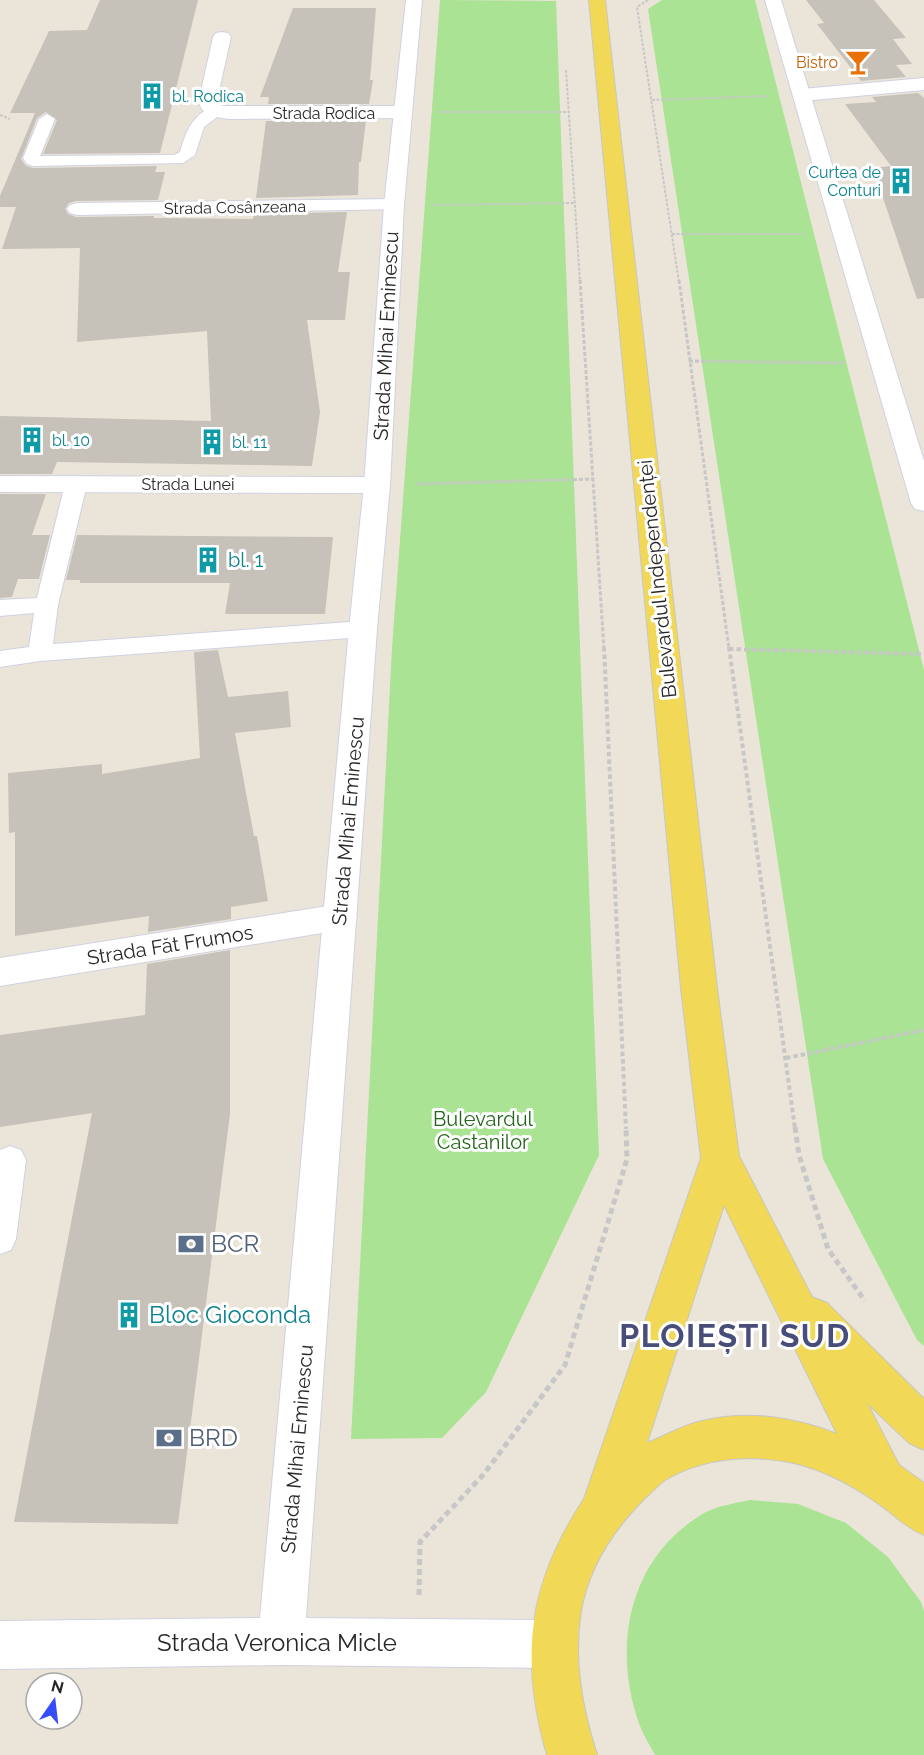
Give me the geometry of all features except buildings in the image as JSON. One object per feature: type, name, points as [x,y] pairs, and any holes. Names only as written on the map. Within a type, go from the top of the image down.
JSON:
[{"type":"main road","name":"Bulevardul Independenței","points":[[597,0],[698,977],[720,1158],[788,1292],[910,1499]]},
{"type":"main road","name":"Bulevardul Independenței","points":[[604,1506],[720,1158]]},
{"type":"main road","points":[[788,1292],[866,1373],[924,1428]]},
{"type":"main road","name":"Bulevardul Independenței","points":[[572,1755],[564,1732],[556,1687],[554,1644],[561,1592],[578,1545],[604,1506],[649,1465],[703,1442],[763,1436],[824,1449],[910,1499]]},
{"type":"street","name":"Strada Mihai Eminescu","points":[[281,1641],[363,628],[377,485],[394,205],[414,0]]},
{"type":"street","points":[[773,0],[924,503]]},
{"type":"street","points":[[217,111],[208,105],[208,100],[222,37]]},
{"type":"street","points":[[801,95],[924,84]]},
{"type":"street","name":"Strada Rodica","points":[[217,111],[228,113],[403,112]]},
{"type":"street","name":"Strada Cosânzeana","points":[[77,209],[394,205]]},
{"type":"street","name":"Strada Lunei","points":[[0,484],[377,485]]},
{"type":"street","name":"Strada Făt Frumos","points":[[0,972],[340,917]]},
{"type":"street","name":"Strada Veronica Micle","points":[[0,1645],[281,1641],[554,1644]]},
{"type":"lane","points":[[47,119],[31,158],[33,160],[177,160],[187,155],[200,119],[217,111]]},
{"type":"lane","points":[[40,653],[47,605],[76,484]]},
{"type":"lane","points":[[0,608],[47,605]]},
{"type":"lane","points":[[0,659],[40,653],[363,628]]},
{"type":"lane","points":[[0,1239],[10,1160]]},
{"type":"path","points":[[648,0],[637,7],[672,234],[799,1155],[828,1249],[867,1304]]},
{"type":"path","points":[[417,1643],[420,1542],[484,1474],[565,1365],[627,1159],[604,640],[566,68]]},
{"type":"path","points":[[652,100],[801,95]]},
{"type":"path","points":[[403,112],[569,112]]},
{"type":"path","points":[[394,205],[574,204]]},
{"type":"path","points":[[672,234],[845,234]]},
{"type":"path","points":[[689,361],[883,363]]},
{"type":"path","points":[[377,485],[594,479]]},
{"type":"path","points":[[729,650],[924,654]]},
{"type":"path","points":[[786,1058],[924,1030]]},
{"type":"green space","name":"Bulevardul Castanilor","points":[[440,0],[556,1],[599,1155],[486,1392],[442,1438],[351,1439],[392,648]]},
{"type":"green space","points":[[662,0],[755,0],[924,670],[924,1346],[917,1340],[823,1159],[648,9]]},
{"type":"green space","points":[[750,1500],[798,1504],[846,1523],[888,1557],[921,1602],[924,1611],[924,1755],[655,1755],[640,1726],[631,1696],[627,1666],[628,1636],[633,1606],[643,1578],[659,1553],[680,1531],[706,1512]]},
{"type":"place","name":"Bistro","points":[[858,62]]},
{"type":"place","name":"bl. Rodica","points":[[152,96]]},
{"type":"place","name":"Curtea de Conturi","points":[[901,181]]},
{"type":"place","name":"bl. 10","points":[[32,440]]},
{"type":"place","name":"bl. 11","points":[[212,442]]},
{"type":"place","name":"bl. 1","points":[[208,560]]},
{"type":"place","name":"BCR","points":[[191,1244]]},
{"type":"place","name":"Bloc Gioconda","points":[[129,1315]]},
{"type":"place","name":"BRD","points":[[169,1438]]},
{"type":"district","name":"PLOIEȘTI SUD","points":[[735,1336]]}]
